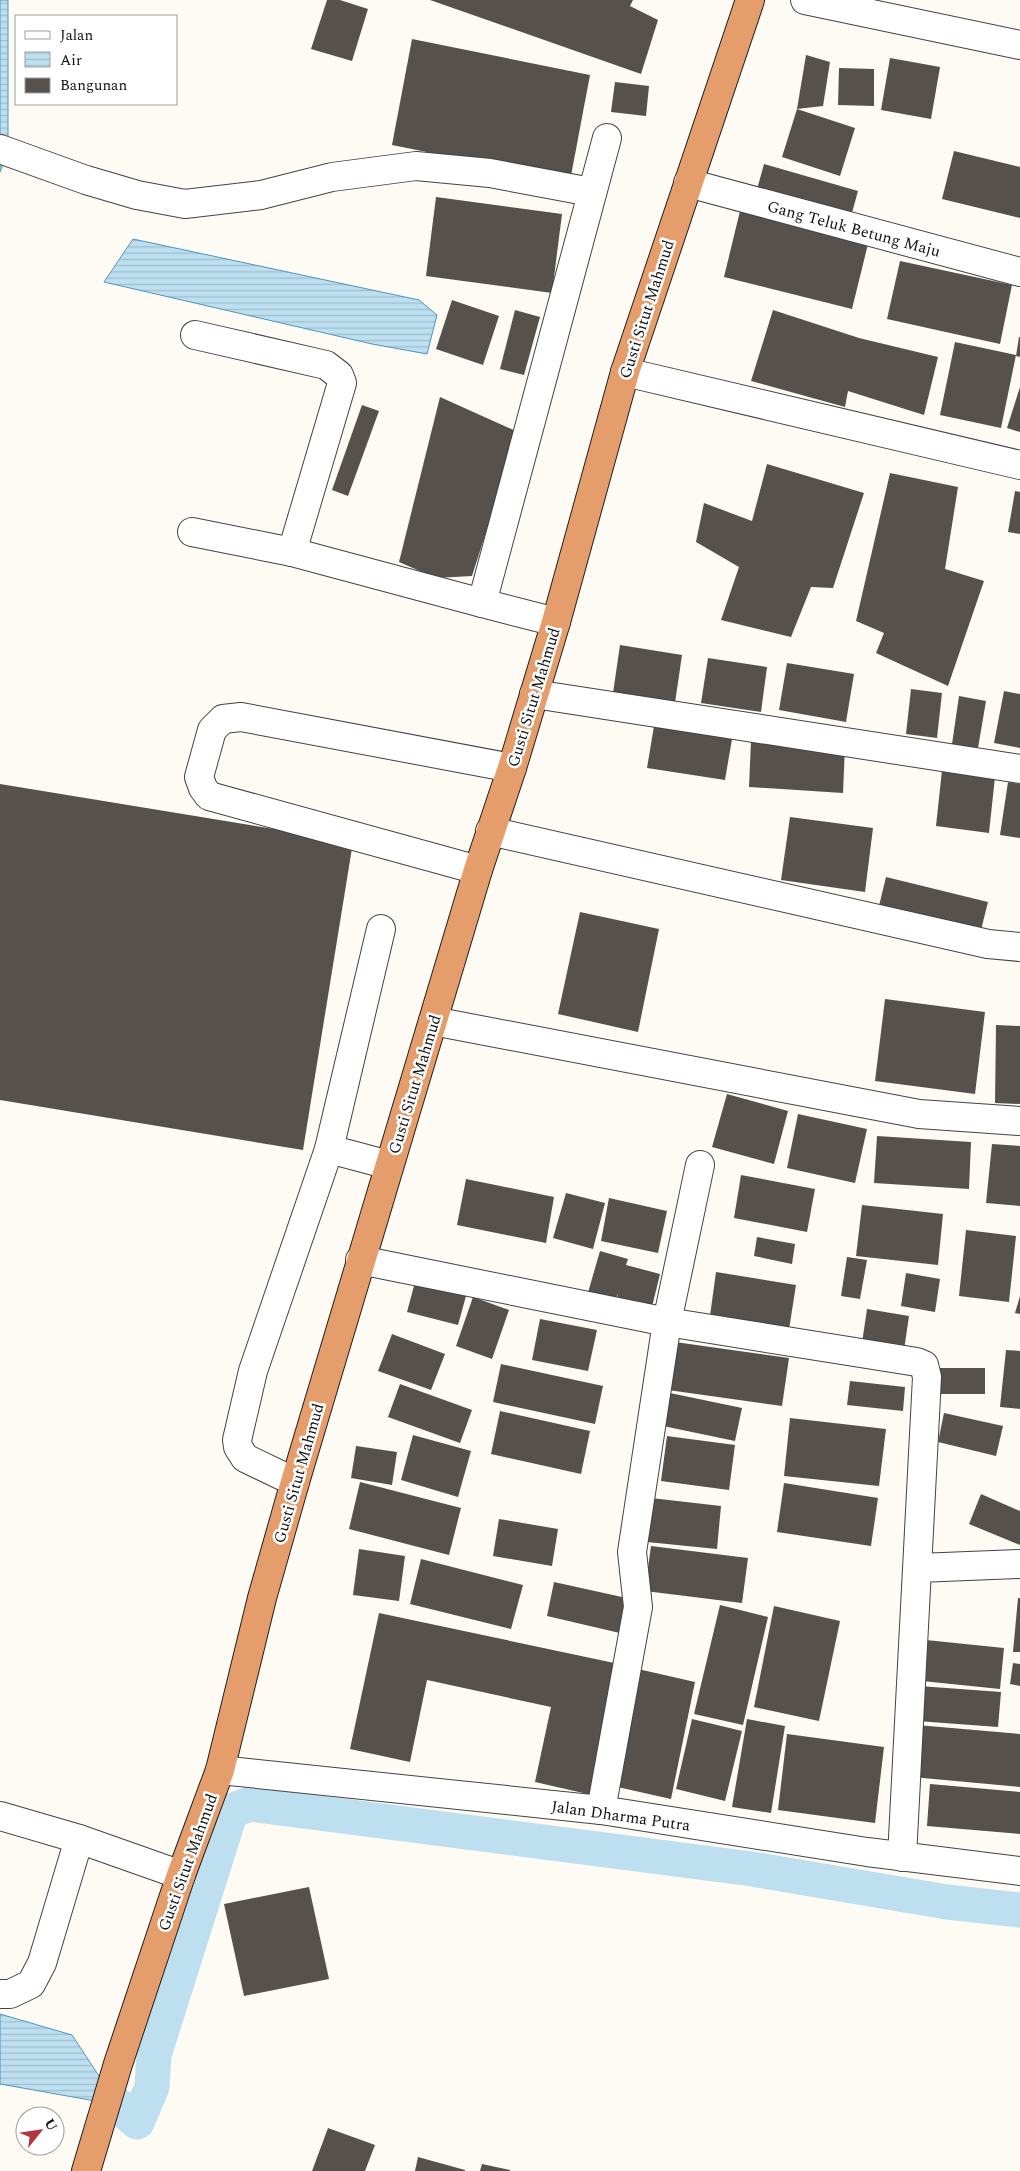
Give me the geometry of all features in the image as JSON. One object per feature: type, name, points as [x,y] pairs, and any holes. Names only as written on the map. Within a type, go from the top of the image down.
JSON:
[{"type":"highway","name":"Gusti Situt Mahmud","points":[[87,2168],[118,2064],[181,1875],[220,1770],[262,1598],[360,1260],[478,870],[512,768],[556,622],[625,372],[750,0]]},
{"type":"street","points":[[805,0],[1020,45]]},
{"type":"street","points":[[482,603],[607,138]]},
{"type":"street","points":[[0,149],[112,188],[185,204],[261,195],[332,177],[416,166],[490,173],[591,192]]},
{"type":"street","name":"Gang Teluk Betung Maju","points":[[688,183],[1020,272]]},
{"type":"street","points":[[195,335],[326,365],[339,375],[342,382],[292,552]]},
{"type":"street","points":[[625,372],[1020,465]]},
{"type":"street","points":[[192,532],[292,552],[556,622]]},
{"type":"street","points":[[534,694],[1020,768]]},
{"type":"street","points":[[478,870],[209,796],[203,788],[200,777],[212,730],[223,719],[241,717],[512,768]]},
{"type":"street","points":[[490,831],[978,941],[1020,947]]},
{"type":"street","points":[[296,1482],[245,1458],[238,1447],[237,1440],[253,1371],[329,1149],[381,929]]},
{"type":"street","points":[[433,1021],[919,1114],[1020,1121]]},
{"type":"street","points":[[329,1149],[389,1165]]},
{"type":"street","points":[[601,1810],[638,1607],[632,1552],[667,1322],[700,1165]]},
{"type":"street","points":[[360,1260],[667,1322],[917,1362],[924,1365],[927,1377],[902,1857]]},
{"type":"street","points":[[918,1568],[1020,1564]]},
{"type":"street","name":"Jalan Dharma Putra","points":[[220,1770],[601,1810],[902,1857],[1020,1871]]},
{"type":"street","points":[[0,1816],[79,1839],[181,1875]]},
{"type":"street","points":[[0,1994],[10,1994],[31,1984],[42,1963],[79,1839]]},
{"type":"water","points":[[0,0],[8,0],[8,151],[0,172]]},
{"type":"water","points":[[133,239],[419,300],[437,315],[427,354],[372,344],[104,282]]},
{"type":"water","points":[[0,2014],[72,2035],[118,2105],[0,2084]]},
{"type":"building","points":[[327,0],[340,0],[368,9],[352,61],[311,49]]},
{"type":"building","points":[[430,0],[633,0],[630,6],[658,20],[641,74]]},
{"type":"building","points":[[412,39],[590,75],[570,181],[392,145]]},
{"type":"building","points":[[806,55],[830,62],[823,106],[797,109]]},
{"type":"building","points":[[890,58],[940,67],[931,119],[881,110]]},
{"type":"building","points":[[839,68],[874,69],[874,106],[838,105]]},
{"type":"building","points":[[615,82],[649,86],[646,116],[611,112]]},
{"type":"building","points":[[797,109],[855,128],[840,176],[782,157]]},
{"type":"building","points":[[954,151],[1020,167],[1020,218],[942,199]]},
{"type":"building","points":[[764,164],[858,191],[850,220],[756,193]]},
{"type":"building","points":[[436,197],[562,214],[552,293],[426,276]]},
{"type":"building","points":[[740,211],[868,244],[852,309],[724,277]]},
{"type":"building","points":[[900,261],[1012,285],[1000,344],[887,319]]},
{"type":"building","points":[[452,300],[499,316],[483,365],[436,349]]},
{"type":"building","points":[[515,310],[540,317],[524,375],[500,369]]},
{"type":"building","points":[[773,310],[859,338],[938,357],[924,415],[848,391],[845,407],[751,381]]},
{"type":"building","points":[[1020,337],[1020,357],[1016,356]]},
{"type":"building","points":[[955,342],[1016,355],[1001,428],[940,415]]},
{"type":"building","points":[[1020,387],[1020,432],[1007,428]]},
{"type":"building","points":[[440,397],[518,432],[472,576],[436,578],[399,562]]},
{"type":"building","points":[[362,405],[379,411],[348,496],[332,490]]},
{"type":"building","points":[[767,464],[864,493],[833,588],[811,587],[791,637],[721,620],[739,567],[696,542],[704,503],[752,521]]},
{"type":"building","points":[[890,473],[958,487],[945,569],[984,581],[948,686],[876,653],[884,633],[856,621]]},
{"type":"building","points":[[1015,491],[1020,492],[1020,534],[1008,532]]},
{"type":"building","points":[[620,645],[682,655],[675,703],[613,693]]},
{"type":"building","points":[[708,658],[767,667],[761,712],[701,703]]},
{"type":"building","points":[[787,663],[854,674],[846,722],[779,710]]},
{"type":"building","points":[[911,689],[942,693],[937,738],[906,734]]},
{"type":"building","points":[[1004,691],[1020,694],[1020,748],[994,743]]},
{"type":"building","points":[[959,696],[986,701],[978,748],[952,744]]},
{"type":"building","points":[[654,726],[732,739],[725,780],[647,768]]},
{"type":"building","points":[[751,741],[845,747],[843,793],[749,787]]},
{"type":"building","points":[[942,770],[995,777],[989,833],[936,826]]},
{"type":"building","points":[[1008,782],[1020,784],[1020,838],[1000,835]]},
{"type":"building","points":[[0,784],[353,842],[303,1150],[0,1100]]},
{"type":"building","points":[[790,817],[873,828],[865,892],[781,880]]},
{"type":"building","points":[[886,877],[988,902],[980,934],[878,910]]},
{"type":"building","points":[[580,912],[659,929],[638,1032],[558,1014]]},
{"type":"building","points":[[885,999],[985,1012],[975,1094],[875,1081]]},
{"type":"building","points":[[996,1025],[1020,1026],[1020,1104],[995,1103]]},
{"type":"building","points":[[727,1094],[788,1111],[774,1164],[712,1147]]},
{"type":"building","points":[[798,1114],[867,1129],[855,1183],[787,1168]]},
{"type":"building","points":[[877,1136],[971,1142],[969,1189],[874,1183]]},
{"type":"building","points":[[992,1144],[1020,1146],[1020,1206],[986,1203]]},
{"type":"building","points":[[741,1175],[815,1189],[807,1232],[734,1218]]},
{"type":"building","points":[[466,1179],[554,1197],[546,1243],[457,1225]]},
{"type":"building","points":[[566,1193],[605,1203],[593,1249],[553,1238]]},
{"type":"building","points":[[609,1198],[667,1211],[658,1253],[601,1241]]},
{"type":"building","points":[[862,1205],[943,1214],[938,1265],[856,1256]]},
{"type":"building","points":[[966,1230],[1016,1236],[1009,1302],[959,1296]]},
{"type":"building","points":[[757,1237],[795,1244],[792,1264],[754,1256]]},
{"type":"building","points":[[600,1251],[628,1259],[626,1265],[660,1274],[651,1311],[617,1302],[618,1293],[615,1304],[587,1296]]},
{"type":"building","points":[[847,1257],[867,1260],[860,1299],[841,1296]]},
{"type":"building","points":[[716,1272],[796,1285],[788,1336],[709,1323]]},
{"type":"building","points":[[906,1273],[940,1279],[935,1312],[901,1306]]},
{"type":"building","points":[[415,1282],[466,1296],[458,1325],[407,1312]]},
{"type":"building","points":[[1020,1296],[1020,1314],[1015,1313]]},
{"type":"building","points":[[473,1297],[509,1310],[492,1359],[456,1346]]},
{"type":"building","points":[[867,1309],[909,1316],[904,1350],[862,1343]]},
{"type":"building","points":[[540,1319],[597,1330],[588,1371],[532,1360]]},
{"type":"building","points":[[392,1334],[445,1354],[431,1390],[378,1371]]},
{"type":"building","points":[[675,1342],[789,1358],[782,1406],[668,1390]]},
{"type":"building","points":[[1006,1350],[1020,1351],[1020,1409],[1000,1407]]},
{"type":"building","points":[[501,1364],[603,1386],[595,1424],[493,1402]]},
{"type":"building","points":[[939,1368],[985,1368],[985,1394],[939,1394]]},
{"type":"building","points":[[850,1381],[905,1387],[903,1411],[847,1405]]},
{"type":"building","points":[[400,1384],[472,1410],[460,1443],[388,1417]]},
{"type":"building","points":[[670,1393],[742,1408],[735,1441],[663,1426]]},
{"type":"building","points":[[500,1411],[590,1431],[581,1474],[491,1454]]},
{"type":"building","points":[[944,1413],[1003,1426],[996,1456],[938,1442]]},
{"type":"building","points":[[790,1418],[886,1429],[879,1486],[784,1476]]},
{"type":"building","points":[[413,1435],[471,1451],[458,1497],[401,1480]]},
{"type":"building","points":[[667,1436],[735,1445],[729,1490],[661,1481]]},
{"type":"building","points":[[356,1446],[397,1452],[392,1485],[351,1478]]},
{"type":"building","points":[[360,1482],[461,1508],[449,1555],[349,1529]]},
{"type":"building","points":[[784,1483],[878,1498],[871,1546],[777,1532]]},
{"type":"building","points":[[981,1494],[1020,1511],[1020,1545],[969,1524]]},
{"type":"building","points":[[651,1498],[721,1506],[717,1549],[647,1542]]},
{"type":"building","points":[[499,1519],[558,1529],[552,1566],[493,1556]]},
{"type":"building","points":[[651,1546],[748,1558],[742,1603],[645,1591]]},
{"type":"building","points":[[359,1549],[405,1556],[399,1601],[353,1595]]},
{"type":"building","points":[[421,1559],[523,1585],[511,1629],[410,1604]]},
{"type":"building","points":[[554,1582],[631,1599],[624,1634],[547,1616]]},
{"type":"building","points":[[1018,1598],[1020,1598],[1020,1652],[1013,1652]]},
{"type":"building","points":[[720,1605],[768,1617],[743,1725],[694,1714]]},
{"type":"building","points":[[774,1606],[840,1621],[819,1721],[754,1707]]},
{"type":"building","points":[[379,1613],[619,1664],[592,1795],[535,1782],[551,1707],[427,1680],[410,1762],[350,1749]]},
{"type":"building","points":[[926,1640],[1004,1648],[1000,1689],[922,1681]]},
{"type":"building","points":[[1013,1663],[1020,1664],[1020,1686],[1010,1684]]},
{"type":"building","points":[[638,1669],[695,1682],[671,1799],[613,1786]]},
{"type":"building","points":[[919,1686],[1001,1692],[998,1727],[917,1721]]},
{"type":"building","points":[[692,1719],[742,1731],[725,1801],[676,1789]]},
{"type":"building","points":[[747,1719],[785,1726],[771,1813],[732,1807]]},
{"type":"building","points":[[917,1725],[1020,1734],[1020,1787],[912,1777]]},
{"type":"building","points":[[787,1734],[884,1747],[875,1823],[778,1810]]},
{"type":"building","points":[[930,1784],[1020,1792],[1020,1834],[927,1826]]},
{"type":"building","points":[[309,1887],[329,1979],[244,1996],[224,1904]]},
{"type":"building","points":[[328,2128],[375,2145],[365,2171],[312,2171]]},
{"type":"building","points":[[418,2157],[465,2170],[465,2171],[415,2171]]},
{"type":"building","points":[[482,2164],[510,2170],[510,2171],[480,2171]]},
{"type":"waterway","points":[[118,2105],[137,2122],[152,2087],[154,2055],[231,1811],[250,1804],[752,1869],[947,1902],[1020,1910]]}]
